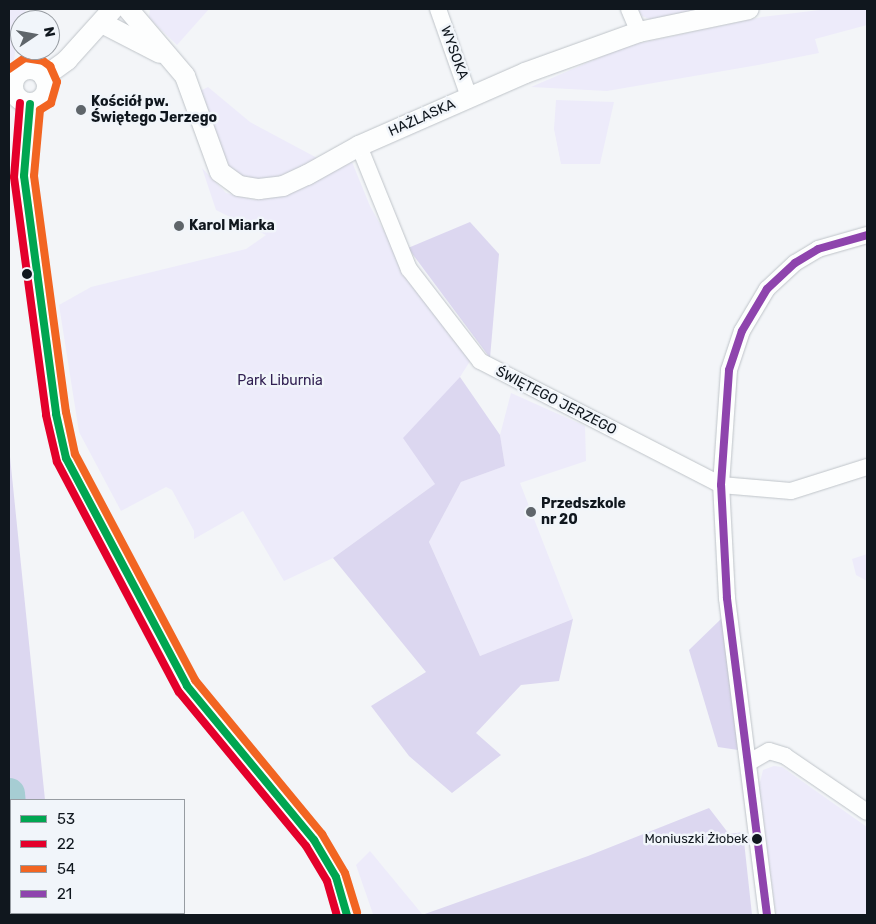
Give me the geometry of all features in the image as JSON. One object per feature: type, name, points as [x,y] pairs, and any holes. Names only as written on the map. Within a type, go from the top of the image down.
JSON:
[{"type":"street","name":"HAŻLASKA","points":[[128,9],[185,76],[213,160],[220,172],[240,186],[258,190],[283,186],[359,146],[470,97],[639,32],[749,9]]},
{"type":"street","name":"WYSOKA","points":[[438,9],[470,97]]},
{"type":"street","points":[[628,9],[639,32]]},
{"type":"street","name":"HAŻLASKA","points":[[107,16],[173,60]]},
{"type":"street","points":[[44,77],[67,60],[107,16]]},
{"type":"street","points":[[23,69],[41,71],[47,84],[43,97],[30,104],[19,99],[11,84],[23,69]]},
{"type":"street","points":[[30,104],[24,176],[54,405],[66,458],[187,686],[314,840],[336,878],[346,915]]},
{"type":"street","name":"ŚWIĘTEGO JERZEGO","points":[[359,146],[405,262],[432,302],[480,361],[721,485],[791,491],[867,467]]},
{"type":"street","points":[[767,915],[727,598],[721,485],[729,370],[742,330],[767,289],[795,263],[827,244],[867,235]]},
{"type":"street","points":[[748,763],[769,752],[785,756],[867,812]]},
{"type":"green space","points":[[9,9],[26,9],[10,10],[10,60],[14,60],[9,61]]},
{"type":"green space","points":[[150,9],[209,9],[177,45],[149,18]]},
{"type":"green space","points":[[638,9],[719,9],[652,20],[642,16]]},
{"type":"green space","points":[[828,9],[867,9],[867,25],[815,39],[819,53],[758,65],[607,91],[531,87],[626,46],[762,17]]},
{"type":"green space","points":[[208,87],[250,122],[319,159],[293,175],[261,180],[240,177],[227,168],[200,91]]},
{"type":"green space","points":[[556,100],[614,102],[600,164],[561,164],[554,129]]},
{"type":"green space","name":"Park Liburnia","points":[[352,162],[370,206],[418,292],[472,358],[460,377],[435,484],[333,558],[284,581],[243,511],[194,539],[194,531],[172,490],[166,487],[121,511],[79,432],[59,305],[91,287],[246,249],[266,235],[216,210],[202,168],[226,193],[255,200],[281,196]]},
{"type":"green space","name":"Przedszkole nr 20","points":[[511,393],[585,426],[586,461],[520,483],[573,619],[480,656],[429,542],[461,482],[505,466],[500,435]]},
{"type":"green space","points":[[867,554],[867,581],[856,575],[852,559]]},
{"type":"green space","points":[[774,766],[782,767],[867,827],[867,915],[776,915],[759,786],[763,770]]},
{"type":"green space","points":[[370,851],[422,915],[373,914],[356,865]]},
{"type":"shaded area","points":[[470,222],[499,254],[490,358],[408,248]]},
{"type":"shaded area","points":[[460,377],[500,435],[505,466],[461,482],[429,542],[480,656],[573,619],[559,681],[521,685],[476,733],[501,755],[452,793],[409,756],[371,706],[426,672],[333,558],[435,484],[403,438]]},
{"type":"shaded area","points":[[9,447],[45,799],[10,799],[10,914],[57,915],[9,915]]},
{"type":"shaded area","points":[[722,618],[738,750],[718,747],[689,650]]},
{"type":"shaded area","points":[[709,808],[729,834],[743,832],[752,915],[422,915],[588,856]]},
{"type":"waterway","points":[[9,793],[10,804]]},
{"type":"transit line","name":"54","points":[[9,69],[25,58],[43,61],[50,66],[57,82],[51,103],[40,110],[34,176],[66,412],[75,454],[195,680],[322,834],[345,873],[357,912]]},
{"type":"transit line","name":"22","points":[[20,103],[14,177],[46,415],[57,462],[179,692],[306,846],[327,881],[337,915]]},
{"type":"transit line","name":"53","points":[[30,104],[24,176],[56,414],[66,458],[187,686],[314,840],[336,877],[347,915]]},
{"type":"transit line","name":"21","points":[[767,915],[727,598],[721,485],[729,370],[742,331],[767,289],[795,263],[818,249],[867,235]]},
{"type":"place","name":"Kościół pw. Świętego Jerzego","points":[[81,110]]},
{"type":"place","name":"Karol Miarka","points":[[179,226]]},
{"type":"place","name":"Przedszkole nr 20","points":[[531,512]]},
{"type":"place","name":"Moniuszki Żłobek","points":[[757,839]]}]
